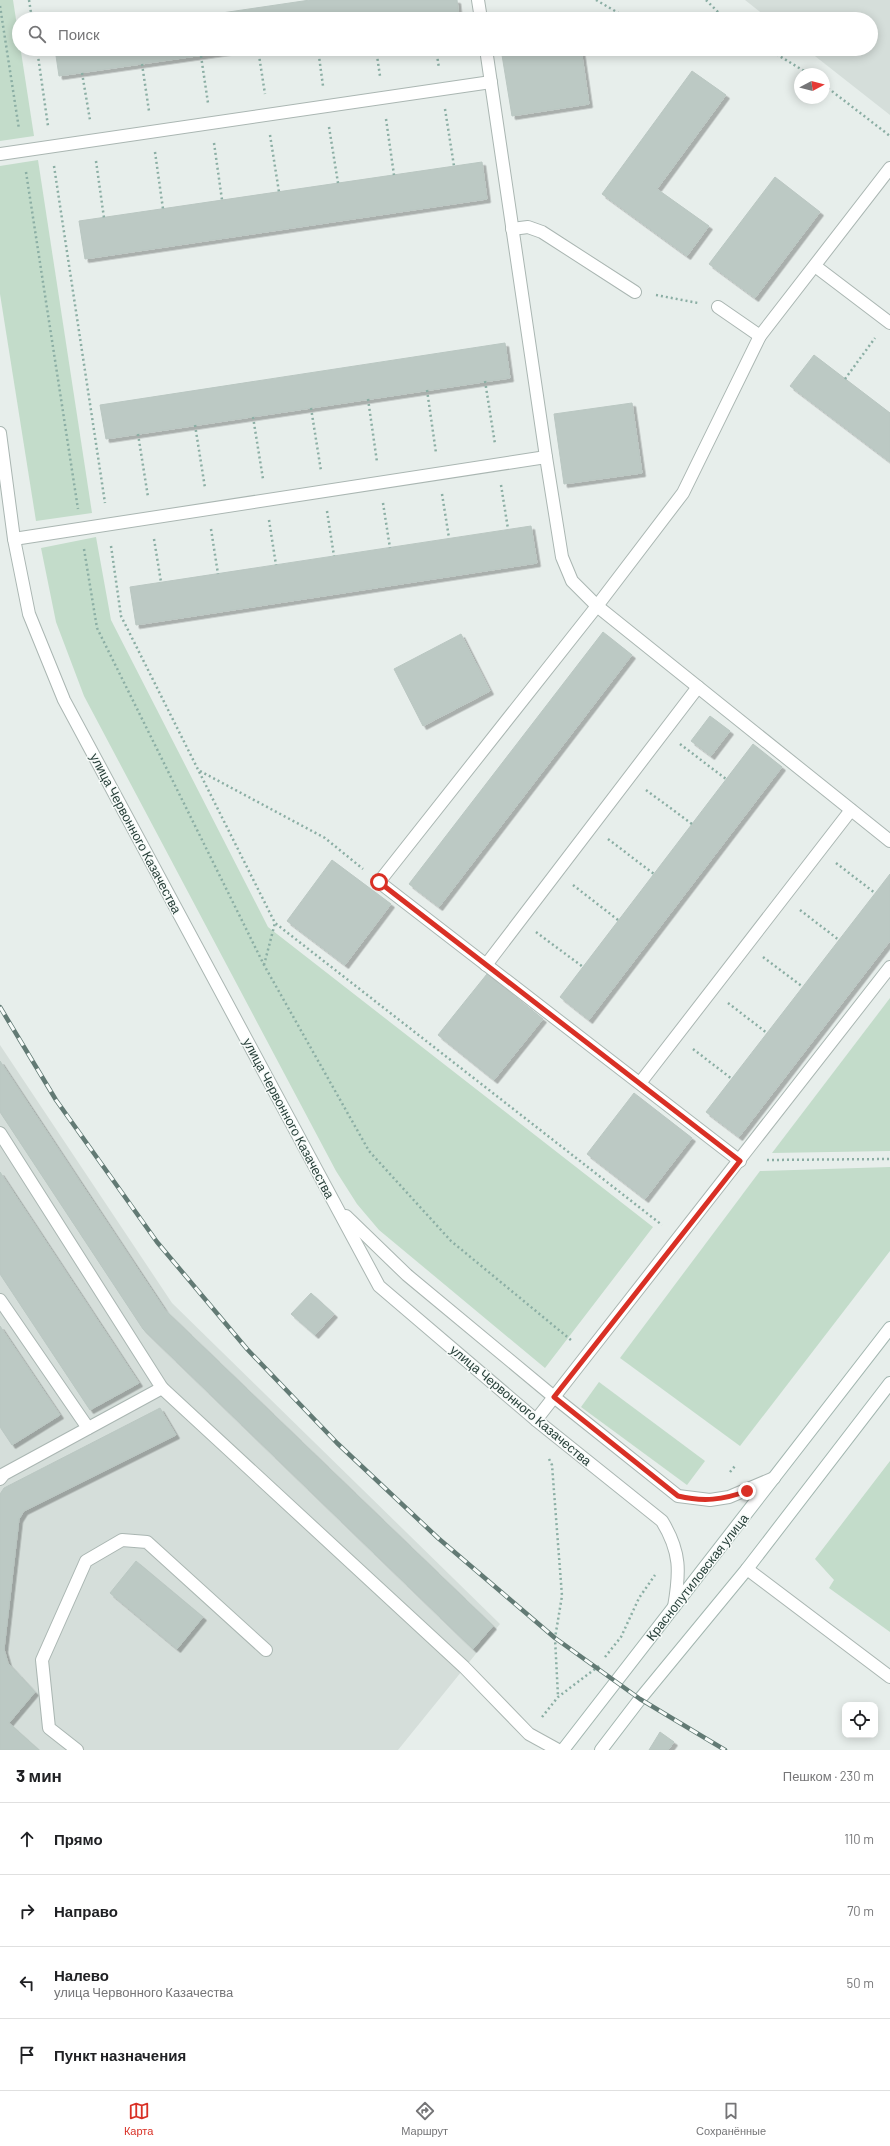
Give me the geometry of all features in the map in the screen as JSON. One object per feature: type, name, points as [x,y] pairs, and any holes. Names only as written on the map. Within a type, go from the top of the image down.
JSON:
[{"type":"street","points":[[478,0],[480,12]]},
{"type":"street","points":[[487,56],[562,557],[572,581],[597,606],[890,841]]},
{"type":"street","points":[[0,154],[491,82]]},
{"type":"street","points":[[740,1161],[379,882],[597,606],[683,493],[760,336],[890,168]]},
{"type":"street","points":[[512,229],[528,227],[542,232],[635,292]]},
{"type":"street","points":[[815,266],[889,322]]},
{"type":"street","points":[[718,307],[760,336]]},
{"type":"street","name":"улица Червонного Казачества","points":[[0,433],[14,539],[30,614],[64,700],[379,1286],[536,1420],[662,1521],[676,1547],[679,1566],[674,1607]]},
{"type":"street","points":[[14,539],[546,458]]},
{"type":"street","points":[[486,965],[698,687]]},
{"type":"street","points":[[640,1084],[851,810]]},
{"type":"street","points":[[536,1420],[740,1161],[890,966]]},
{"type":"street","points":[[0,1133],[162,1388],[464,1668],[529,1734],[558,1750]]},
{"type":"street","name":"улица Червонного Казачества","points":[[338,1209],[408,1275],[554,1397],[678,1496],[695,1500],[710,1500],[729,1497],[774,1478]]},
{"type":"street","points":[[0,1300],[88,1428]]},
{"type":"street","name":"Краснопутиловская улица","points":[[564,1750],[890,1328]]},
{"type":"street","points":[[602,1750],[640,1699],[747,1569],[890,1383]]},
{"type":"street","points":[[1,1474],[162,1388]]},
{"type":"street","points":[[77,1750],[49,1728],[42,1660],[86,1562],[122,1540],[147,1542],[266,1650]]},
{"type":"street","points":[[747,1569],[890,1677]]},
{"type":"path","points":[[29,0],[31,12]]},
{"type":"path","points":[[596,0],[617,12]]},
{"type":"path","points":[[706,0],[719,12]]},
{"type":"path","points":[[0,6],[97,628],[264,965],[369,1151],[451,1241],[520,1300],[564,1334],[578,1347],[584,1358]]},
{"type":"path","points":[[38,56],[121,616],[275,923],[678,1238]]},
{"type":"path","points":[[779,56],[799,68]]},
{"type":"path","points":[[830,90],[890,136]]},
{"type":"path","points":[[635,292],[718,307]]},
{"type":"path","points":[[845,379],[889,322]]},
{"type":"path","points":[[664,732],[726,779]]},
{"type":"path","points":[[199,771],[325,838],[379,882]]},
{"type":"path","points":[[629,778],[692,824]]},
{"type":"path","points":[[592,826],[654,874]]},
{"type":"path","points":[[820,850],[875,893]]},
{"type":"path","points":[[557,873],[618,920]]},
{"type":"path","points":[[784,897],[839,940]]},
{"type":"path","points":[[520,920],[583,966]]},
{"type":"path","points":[[264,965],[275,923]]},
{"type":"path","points":[[747,945],[803,987]]},
{"type":"path","points":[[712,991],[767,1033]]},
{"type":"path","points":[[677,1037],[732,1079]]},
{"type":"path","points":[[740,1161],[890,1159]]},
{"type":"path","points":[[536,1420],[539,1438],[552,1466],[558,1527],[562,1596],[555,1638],[558,1697]]},
{"type":"path","points":[[710,1500],[735,1466]]},
{"type":"path","points":[[529,1734],[558,1697],[597,1668],[621,1637],[639,1598],[676,1547]]},
{"type":"shaded area","points":[[745,0],[890,0],[890,115],[815,56],[878,56],[878,12],[760,12]]},
{"type":"shaded area","points":[[0,1045],[172,1303],[500,1624],[398,1750],[0,1750]]},
{"type":"green space","points":[[0,0],[13,0],[15,12],[12,12],[12,56],[22,56],[34,136],[0,141]]},
{"type":"green space","points":[[38,160],[92,513],[36,521],[0,294],[0,166]]},
{"type":"green space","points":[[96,537],[111,620],[268,927],[653,1227],[545,1368],[379,1230],[357,1204],[336,1171],[84,696],[56,622],[41,548]]},
{"type":"green space","points":[[890,998],[890,1151],[772,1153]]},
{"type":"green space","points":[[890,1167],[890,1251],[740,1446],[620,1358],[760,1171]]},
{"type":"green space","points":[[599,1382],[705,1461],[687,1485],[581,1407]]},
{"type":"green space","points":[[890,1461],[890,1632],[829,1588],[834,1580],[815,1559]]},
{"type":"building","points":[[310,0],[457,0],[458,12],[229,12]]},
{"type":"building","points":[[56,56],[197,56],[59,76]]},
{"type":"building","points":[[502,56],[582,56],[589,104],[512,116]]},
{"type":"building","points":[[692,71],[726,95],[657,189],[709,226],[687,256],[602,194]]},
{"type":"building","points":[[482,162],[487,199],[85,259],[79,221]]},
{"type":"building","points":[[775,177],[820,212],[755,298],[709,264]]},
{"type":"building","points":[[505,343],[510,378],[106,439],[100,405]]},
{"type":"building","points":[[814,355],[890,413],[890,462],[790,386]]},
{"type":"building","points":[[632,403],[642,473],[564,484],[554,414]]},
{"type":"building","points":[[531,526],[537,563],[136,625],[130,587]]},
{"type":"building","points":[[603,632],[632,655],[439,907],[409,884]]},
{"type":"building","points":[[461,634],[490,691],[423,726],[394,669]]},
{"type":"building","points":[[710,716],[730,731],[711,756],[691,741]]},
{"type":"building","points":[[753,744],[782,767],[589,1020],[560,997]]},
{"type":"building","points":[[332,860],[391,904],[345,965],[287,921]]},
{"type":"building","points":[[890,874],[890,941],[739,1137],[706,1112]]},
{"type":"building","points":[[487,974],[543,1019],[494,1080],[438,1035]]},
{"type":"building","points":[[0,1061],[165,1310],[493,1626],[473,1649],[143,1329],[0,1112]]},
{"type":"building","points":[[634,1093],[692,1138],[645,1199],[587,1154]]},
{"type":"building","points":[[0,1172],[139,1383],[90,1410],[0,1274]]},
{"type":"building","points":[[311,1293],[334,1314],[315,1335],[291,1314]]},
{"type":"building","points":[[0,1326],[60,1415],[12,1445],[0,1427]]},
{"type":"building","points":[[160,1408],[176,1435],[24,1511],[19,1519],[4,1649],[8,1663],[35,1692],[9,1723],[39,1750],[0,1750],[0,1494],[4,1488]]},
{"type":"building","points":[[136,1561],[203,1617],[177,1649],[110,1593]]},
{"type":"building","points":[[660,1732],[674,1742],[668,1750],[649,1750]]},
{"type":"railway","points":[[0,1007],[56,1100],[157,1242],[247,1349],[337,1443],[438,1538],[555,1638],[640,1699],[725,1750]]},
{"type":"route","points":[[379,882],[640,1084],[675,1109],[740,1161],[554,1397],[678,1496],[695,1500],[710,1500],[729,1497],[747,1491]]}]
